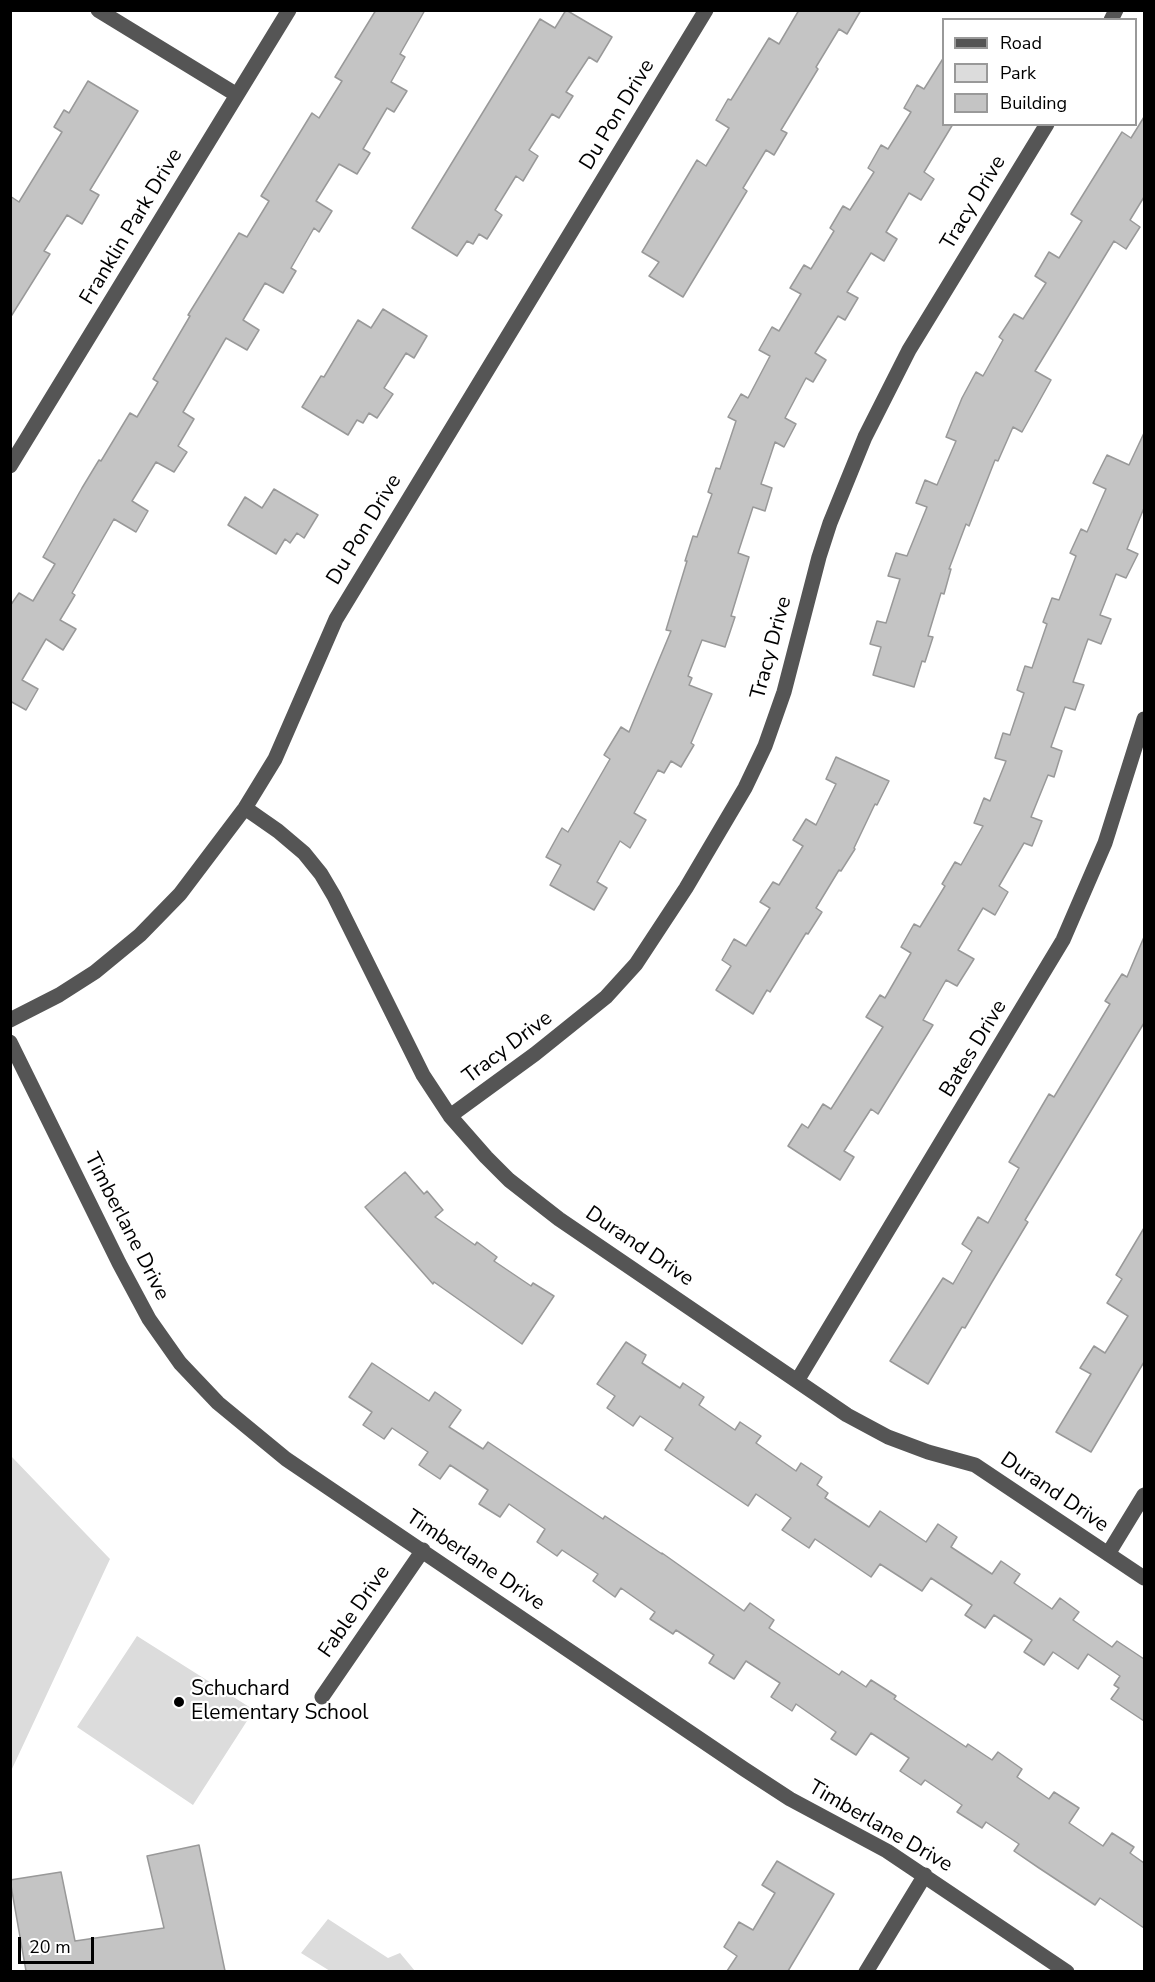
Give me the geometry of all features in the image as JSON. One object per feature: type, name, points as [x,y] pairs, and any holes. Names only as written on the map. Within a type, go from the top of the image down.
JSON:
[{"type":"street","points":[[98,10],[237,95]]},
{"type":"street","name":"Franklin Park Drive","points":[[10,466],[288,10]]},
{"type":"street","name":"Du Pon Drive","points":[[10,1020],[59,995],[95,972],[140,935],[180,894],[245,808],[274,759],[336,619],[706,10]]},
{"type":"street","name":"Tracy Drive","points":[[450,1116],[535,1054],[606,998],[636,964],[662,928],[745,788],[765,746],[784,692],[819,557],[865,436],[909,350],[1046,126]]},
{"type":"street","name":"Bates Drive","points":[[797,1381],[1063,940],[1105,843],[1144,719]]},
{"type":"street","name":"Durand Drive","points":[[245,808],[304,853],[321,874],[423,1075],[450,1116],[486,1158],[527,1196],[847,1415],[888,1437],[975,1466],[1144,1578]]},
{"type":"street","name":"Timberlane Drive","points":[[10,1042],[149,1319],[180,1363],[218,1403],[286,1459],[781,1793],[887,1851],[1067,1971]]},
{"type":"street","points":[[1108,1554],[1144,1495]]},
{"type":"street","name":"Fable Drive","points":[[322,1697],[423,1550]]},
{"type":"street","points":[[866,1971],[925,1875]]},
{"type":"green space","points":[[11,1456],[110,1559],[11,1771]]},
{"type":"green space","points":[[137,1636],[254,1710],[193,1805],[77,1727]]},
{"type":"green space","points":[[328,1919],[388,1958],[400,1953],[415,1971],[330,1971],[301,1953]]},
{"type":"building","points":[[376,10],[425,10],[400,54],[405,57],[391,82],[407,91],[394,112],[387,108],[363,149],[370,153],[357,174],[339,164],[316,201],[332,211],[319,232],[314,228],[291,268],[296,271],[283,293],[265,283],[243,320],[259,330],[247,350],[226,338],[183,412],[194,419],[178,446],[187,452],[174,472],[156,462],[132,501],[148,511],[136,532],[114,519],[72,593],[75,595],[60,620],[76,629],[63,650],[46,639],[22,680],[38,689],[26,710],[10,701],[10,606],[19,593],[33,601],[55,564],[43,557],[82,488],[130,413],[137,417],[158,382],[153,379],[190,316],[188,315],[239,233],[247,237],[269,201],[261,196],[312,113],[319,118],[342,81],[335,77]]},
{"type":"building","points":[[566,10],[612,37],[597,62],[589,57],[566,92],[573,96],[559,118],[552,114],[529,150],[538,156],[523,181],[516,176],[495,210],[502,215],[487,239],[479,234],[473,244],[467,241],[457,256],[412,228],[540,19],[555,28]]},
{"type":"building","points":[[799,10],[861,10],[847,34],[839,29],[781,130],[787,133],[774,155],[766,150],[743,188],[747,191],[683,297],[649,276],[659,262],[642,252],[697,160],[706,166],[729,128],[716,120],[728,99],[731,100],[769,38],[779,44]]},
{"type":"building","points":[[942,60],[942,126],[952,126],[924,172],[934,179],[921,200],[909,193],[886,232],[897,239],[884,261],[871,253],[847,292],[858,298],[845,320],[838,316],[815,353],[826,360],[813,382],[806,378],[785,418],[796,424],[784,447],[775,442],[761,484],[772,488],[765,511],[753,507],[738,553],[749,557],[731,616],[735,617],[725,647],[702,640],[688,676],[692,678],[689,685],[712,694],[691,743],[694,745],[681,767],[671,761],[664,773],[658,770],[634,813],[646,820],[630,848],[620,841],[597,882],[607,888],[594,910],[550,885],[561,865],[546,857],[562,828],[568,832],[610,759],[604,755],[621,727],[629,732],[671,631],[666,630],[687,561],[685,561],[693,536],[697,537],[712,494],[708,492],[716,468],[720,469],[736,421],[728,417],[741,394],[748,398],[770,356],[759,350],[772,327],[779,331],[801,294],[790,288],[804,265],[811,269],[834,231],[830,228],[843,206],[850,210],[874,172],[868,168],[881,145],[888,149],[911,112],[904,108],[917,85],[924,89]]},
{"type":"building","points":[[88,81],[138,111],[90,190],[99,195],[82,224],[67,215],[44,251],[50,254],[10,318],[10,196],[19,202],[62,132],[54,127],[64,110],[69,113]]},
{"type":"building","points":[[1144,117],[1144,197],[1130,220],[1140,227],[1126,249],[1114,241],[1035,371],[1051,380],[1022,432],[1013,427],[998,461],[995,460],[969,526],[966,524],[928,636],[933,637],[914,687],[873,675],[881,647],[870,644],[877,621],[886,623],[900,579],[888,576],[896,553],[907,556],[927,507],[916,503],[925,480],[937,485],[956,441],[946,437],[962,398],[976,372],[983,376],[1003,340],[999,337],[1014,314],[1023,319],[1046,283],[1035,276],[1049,252],[1059,258],[1082,221],[1071,214],[1122,132],[1131,138]]},
{"type":"building","points":[[383,309],[427,336],[414,358],[406,353],[384,388],[393,394],[377,418],[369,413],[363,423],[357,420],[348,435],[302,407],[321,376],[324,377],[358,320],[371,328]]},
{"type":"building","points":[[1144,433],[1144,508],[1127,549],[1138,554],[1126,578],[1116,574],[1100,615],[1111,619],[1101,644],[1088,639],[1073,682],[1084,685],[1075,710],[1065,707],[1051,747],[1062,751],[1054,777],[1048,775],[1031,817],[1042,821],[1032,846],[1024,843],[999,886],[1008,892],[995,915],[983,908],[958,950],[974,959],[957,986],[946,980],[923,1020],[933,1025],[878,1114],[871,1109],[844,1151],[854,1157],[840,1180],[788,1146],[802,1124],[808,1128],[823,1104],[831,1109],[883,1027],[866,1017],[880,995],[885,998],[911,953],[901,947],[914,924],[920,927],[945,886],[942,884],[955,862],[961,865],[983,826],[974,823],[984,798],[990,801],[1006,761],[995,758],[1003,733],[1010,735],[1024,693],[1017,690],[1025,666],[1032,668],[1047,624],[1043,622],[1052,598],[1059,600],[1076,556],[1070,553],[1081,529],[1087,532],[1106,489],[1093,483],[1107,455],[1129,465]]},
{"type":"building","points":[[274,489],[318,515],[304,538],[297,533],[290,543],[285,539],[276,554],[228,525],[245,497],[262,508]]},
{"type":"building","points":[[836,757],[889,781],[877,805],[875,804],[855,849],[816,908],[822,912],[808,934],[806,933],[770,992],[767,990],[753,1014],[716,990],[731,966],[722,960],[734,939],[746,946],[770,908],[760,902],[773,882],[779,885],[803,846],[793,840],[806,819],[816,825],[836,784],[826,779]]},
{"type":"building","points":[[1144,937],[1144,1023],[1025,1220],[1028,1222],[965,1328],[962,1327],[928,1384],[890,1361],[943,1278],[953,1284],[972,1251],[962,1244],[978,1217],[988,1223],[1019,1168],[1009,1162],[1049,1094],[1054,1097],[1110,1004],[1105,1001],[1122,974],[1127,977]]},
{"type":"building","points":[[405,1172],[424,1194],[427,1191],[443,1210],[435,1217],[475,1245],[477,1242],[497,1257],[494,1261],[531,1286],[533,1283],[554,1296],[522,1344],[434,1282],[433,1284],[365,1207]]},
{"type":"building","points":[[1144,1228],[1144,1362],[1091,1452],[1056,1432],[1091,1374],[1080,1368],[1094,1346],[1105,1353],[1128,1316],[1107,1303],[1122,1279],[1116,1275]]},
{"type":"building","points":[[626,1342],[646,1355],[642,1363],[680,1388],[683,1383],[704,1397],[699,1405],[735,1430],[740,1422],[761,1436],[756,1443],[796,1471],[801,1463],[822,1477],[817,1485],[828,1493],[825,1498],[869,1527],[880,1511],[926,1542],[938,1524],[957,1537],[951,1547],[992,1574],[1001,1561],[1020,1574],[1014,1583],[1052,1609],[1060,1598],[1079,1612],[1073,1620],[1112,1647],[1117,1641],[1144,1659],[1144,1721],[1111,1699],[1119,1688],[1114,1685],[1120,1676],[1088,1654],[1078,1669],[1053,1652],[1044,1665],[1024,1652],[1032,1640],[994,1615],[985,1628],[965,1615],[972,1605],[931,1578],[922,1591],[880,1564],[871,1577],[815,1539],[809,1548],[782,1530],[791,1518],[756,1494],[748,1506],[665,1450],[673,1438],[640,1416],[633,1426],[607,1408],[615,1396],[597,1384]]},
{"type":"building","points":[[372,1363],[429,1401],[435,1392],[461,1410],[449,1427],[483,1449],[488,1442],[603,1519],[605,1516],[662,1553],[744,1611],[750,1603],[774,1620],[769,1628],[839,1675],[842,1671],[866,1687],[871,1680],[896,1696],[894,1699],[966,1747],[968,1744],[992,1760],[998,1752],[1022,1769],[1017,1777],[1049,1799],[1054,1792],[1079,1808],[1069,1823],[1103,1846],[1112,1833],[1134,1847],[1130,1853],[1144,1863],[1144,1928],[1100,1898],[1095,1905],[1039,1868],[1014,1851],[1019,1844],[986,1822],[982,1828],[957,1812],[962,1805],[925,1780],[921,1785],[900,1771],[909,1758],[871,1733],[856,1755],[831,1739],[836,1732],[796,1704],[792,1711],[771,1697],[780,1683],[746,1661],[734,1679],[709,1663],[714,1655],[676,1630],[673,1634],[650,1619],[655,1612],[621,1588],[615,1597],[593,1581],[598,1574],[562,1550],[557,1556],[537,1542],[545,1529],[509,1504],[500,1517],[479,1504],[488,1490],[450,1465],[440,1479],[419,1465],[428,1452],[392,1428],[384,1439],[363,1425],[372,1412],[349,1397]]},
{"type":"building","points":[[199,1845],[225,1971],[26,1971],[10,1880],[61,1872],[75,1941],[164,1928],[147,1856]]},
{"type":"building","points":[[777,1861],[834,1894],[788,1971],[727,1971],[737,1956],[724,1947],[739,1922],[753,1930],[775,1893],[762,1885]]},
{"type":"place","name":"Schuchard Elementary School","points":[[179,1702]]}]
